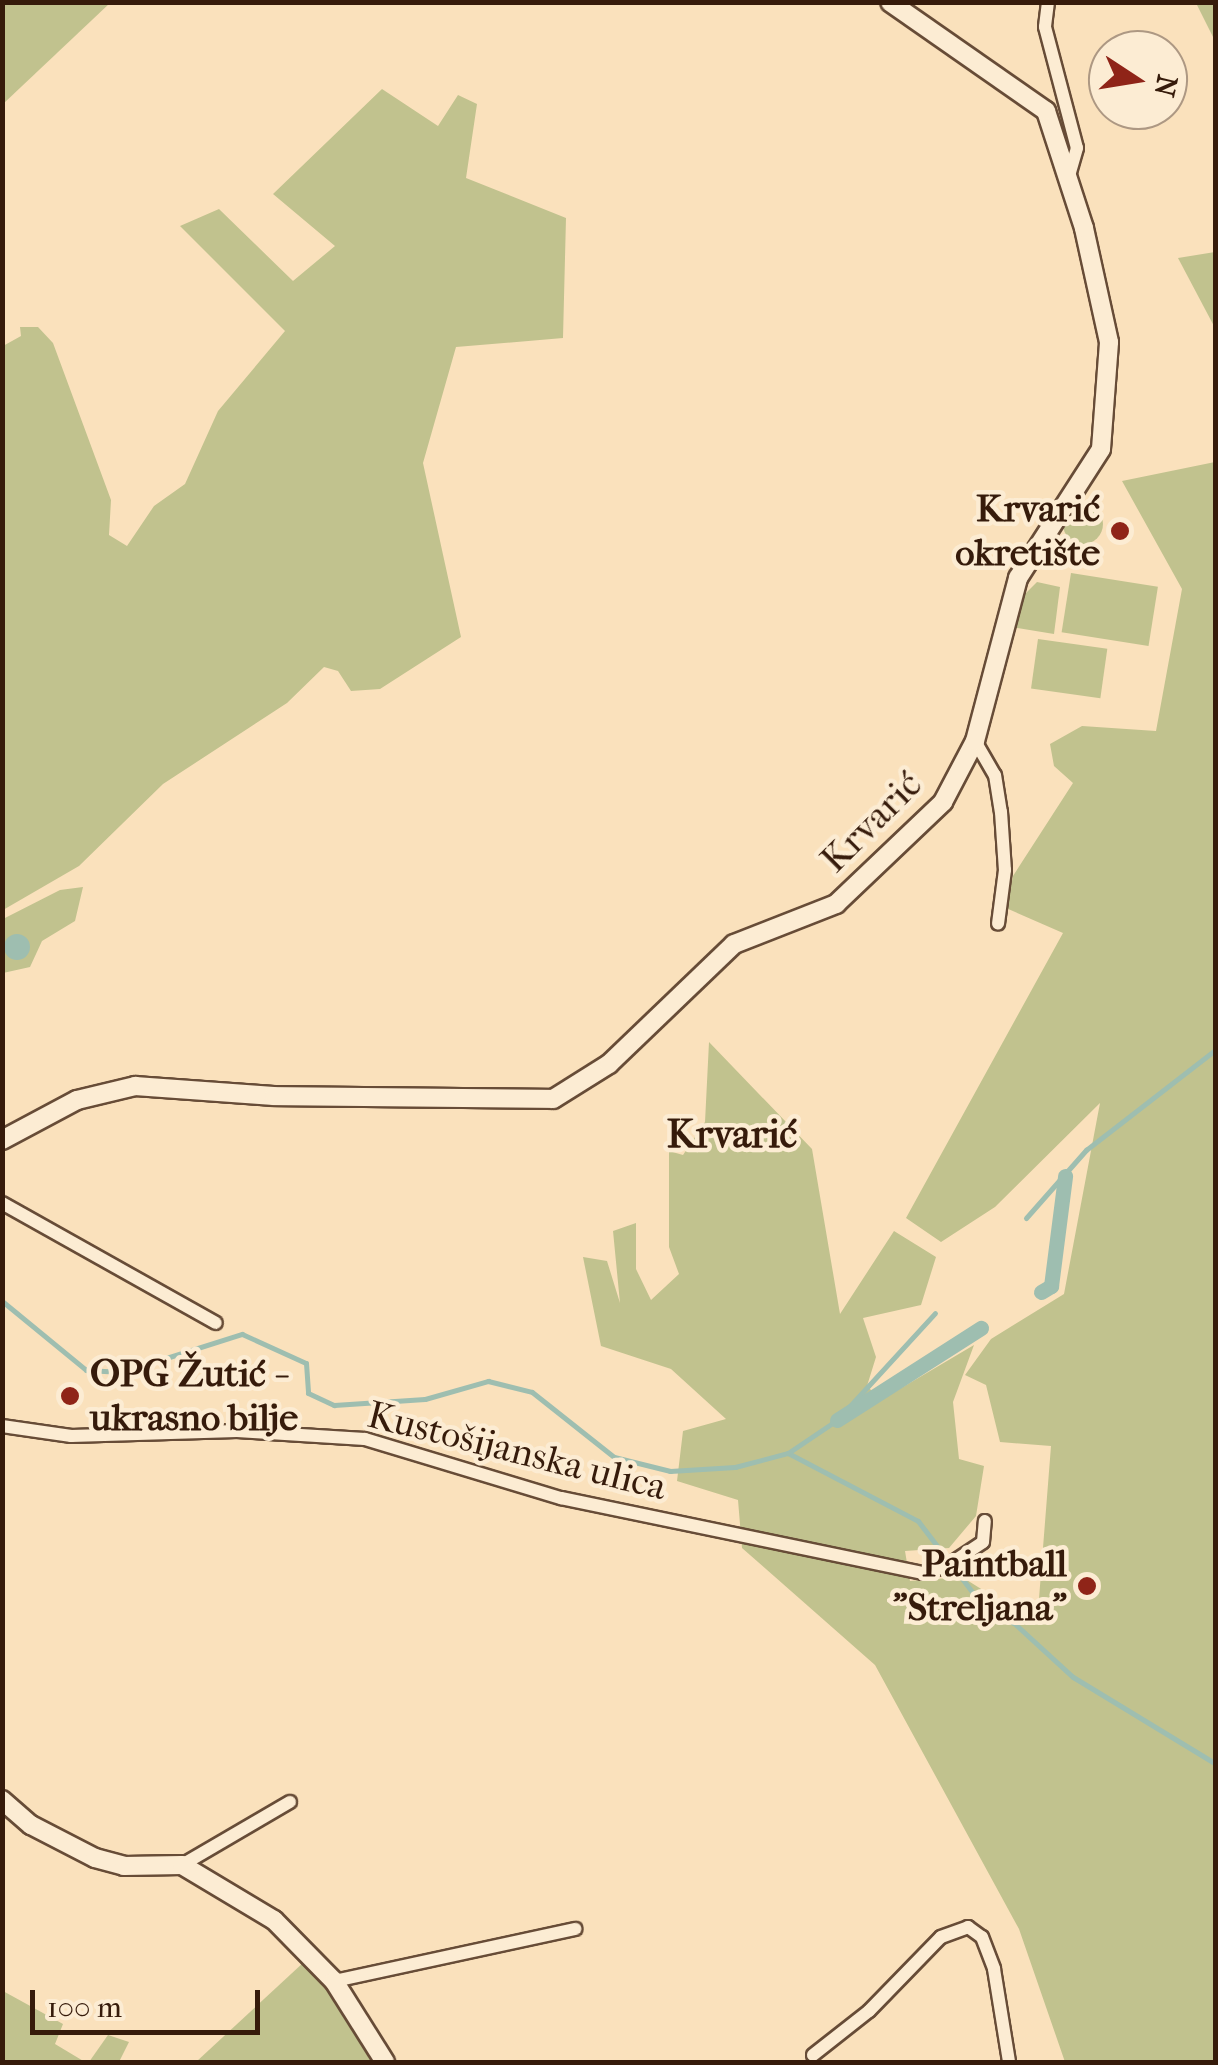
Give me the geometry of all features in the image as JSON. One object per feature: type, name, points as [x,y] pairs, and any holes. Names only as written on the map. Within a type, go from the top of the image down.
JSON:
[{"type":"street","name":"Krvarić","points":[[2,1140],[76,1100],[134,1086],[274,1096],[553,1099],[609,1064],[734,944],[816,915],[852,890],[943,802],[974,741],[1018,578],[1101,449],[1110,342],[1069,176],[1046,111],[890,2]]},
{"type":"street","points":[[1048,2],[1045,27],[1077,148],[1069,176]]},
{"type":"street","points":[[974,741],[995,775],[1000,812],[1005,870],[998,924]]},
{"type":"street","points":[[2,1204],[216,1323]]},
{"type":"street","name":"Kustošijanska ulica","points":[[2,1426],[71,1436],[237,1431],[365,1439],[560,1498],[922,1572],[947,1566],[983,1542],[985,1521]]},
{"type":"street","points":[[2,1800],[31,1824],[95,1858],[124,1866],[182,1865],[290,1802]]},
{"type":"street","points":[[182,1865],[274,1920],[334,1981],[385,2062]]},
{"type":"street","points":[[813,2054],[869,2011],[941,1938],[968,1926],[982,1937],[994,1970],[1009,2062]]},
{"type":"street","points":[[334,1981],[575,1930]]},
{"type":"green space","points":[[3,2],[110,2],[110,3],[3,104]]},
{"type":"green space","points":[[1196,3],[1215,3],[1215,41]]},
{"type":"green space","points":[[382,89],[438,126],[458,95],[477,104],[466,178],[566,218],[563,338],[456,347],[423,463],[461,637],[380,689],[351,691],[338,671],[324,667],[287,703],[163,784],[79,866],[3,910],[3,346],[21,336],[20,327],[38,327],[53,343],[111,500],[109,535],[127,546],[154,506],[185,484],[218,411],[285,331],[180,226],[219,209],[293,281],[335,246],[273,194]]},
{"type":"green space","points":[[1216,252],[1215,328],[1178,258]]},
{"type":"green space","points":[[1215,462],[1215,2062],[1065,2062],[1019,1929],[875,1665],[742,1548],[738,1500],[677,1481],[683,1431],[726,1419],[671,1369],[601,1346],[583,1257],[607,1261],[620,1303],[613,1231],[636,1223],[636,1269],[651,1300],[679,1274],[669,1247],[669,1151],[683,1155],[705,1122],[709,1042],[812,1149],[840,1314],[894,1231],[936,1257],[921,1305],[863,1318],[876,1357],[867,1386],[881,1400],[974,1345],[953,1402],[959,1459],[984,1466],[976,1516],[949,1548],[905,1551],[910,1581],[962,1577],[1037,1624],[1051,1446],[1000,1442],[986,1385],[965,1375],[991,1339],[1064,1294],[1100,1103],[995,1207],[941,1242],[906,1218],[1063,933],[1006,908],[1013,876],[1073,783],[1054,766],[1050,744],[1082,726],[1156,731],[1182,589],[1122,481]]},
{"type":"green space","points":[[1083,504],[1097,510],[1103,524],[1097,538],[1083,544],[1069,538],[1063,524],[1069,510]]},
{"type":"green space","points":[[1071,573],[1158,587],[1149,646],[1062,632]]},
{"type":"green space","points":[[1037,582],[1060,587],[1054,634],[1011,627],[1023,596]]},
{"type":"green space","points":[[1038,639],[1107,649],[1100,698],[1031,689]]},
{"type":"green space","points":[[83,887],[75,921],[42,941],[30,967],[3,973],[3,919],[60,890]]},
{"type":"green space","points":[[304,1962],[312,1962],[377,2062],[196,2062]]},
{"type":"green space","points":[[3,1991],[63,2024],[55,2044],[85,2062],[3,2062]]},
{"type":"green space","points":[[108,2035],[129,2042],[119,2062],[89,2062]]},
{"type":"shaded area","points":[[17,934],[26,938],[30,947],[26,956],[17,960],[8,956],[4,947],[8,938]]},
{"type":"waterway","points":[[1026,1218],[1086,1150],[1216,1049]]},
{"type":"waterway","points":[[1041,1292],[1051,1286],[1065,1176]]},
{"type":"waterway","points":[[2,1301],[86,1370],[122,1372],[242,1334],[306,1363],[308,1393],[334,1405],[425,1399],[488,1381],[532,1392],[614,1457],[670,1471],[735,1467],[788,1453],[918,1521],[983,1606],[1014,1623],[1073,1677],[1216,1764]]},
{"type":"waterway","points":[[788,1453],[837,1420],[935,1313]]},
{"type":"waterway","points":[[837,1420],[981,1328]]},
{"type":"place","name":"Krvarić okretište","points":[[1120,531]]},
{"type":"place","name":"OPG Žutić - ukrasno bilje","points":[[70,1396]]},
{"type":"place","name":"Paintball \"Streljana\"","points":[[1087,1586]]},
{"type":"district","name":"Krvarić","points":[[732,1134]]}]
